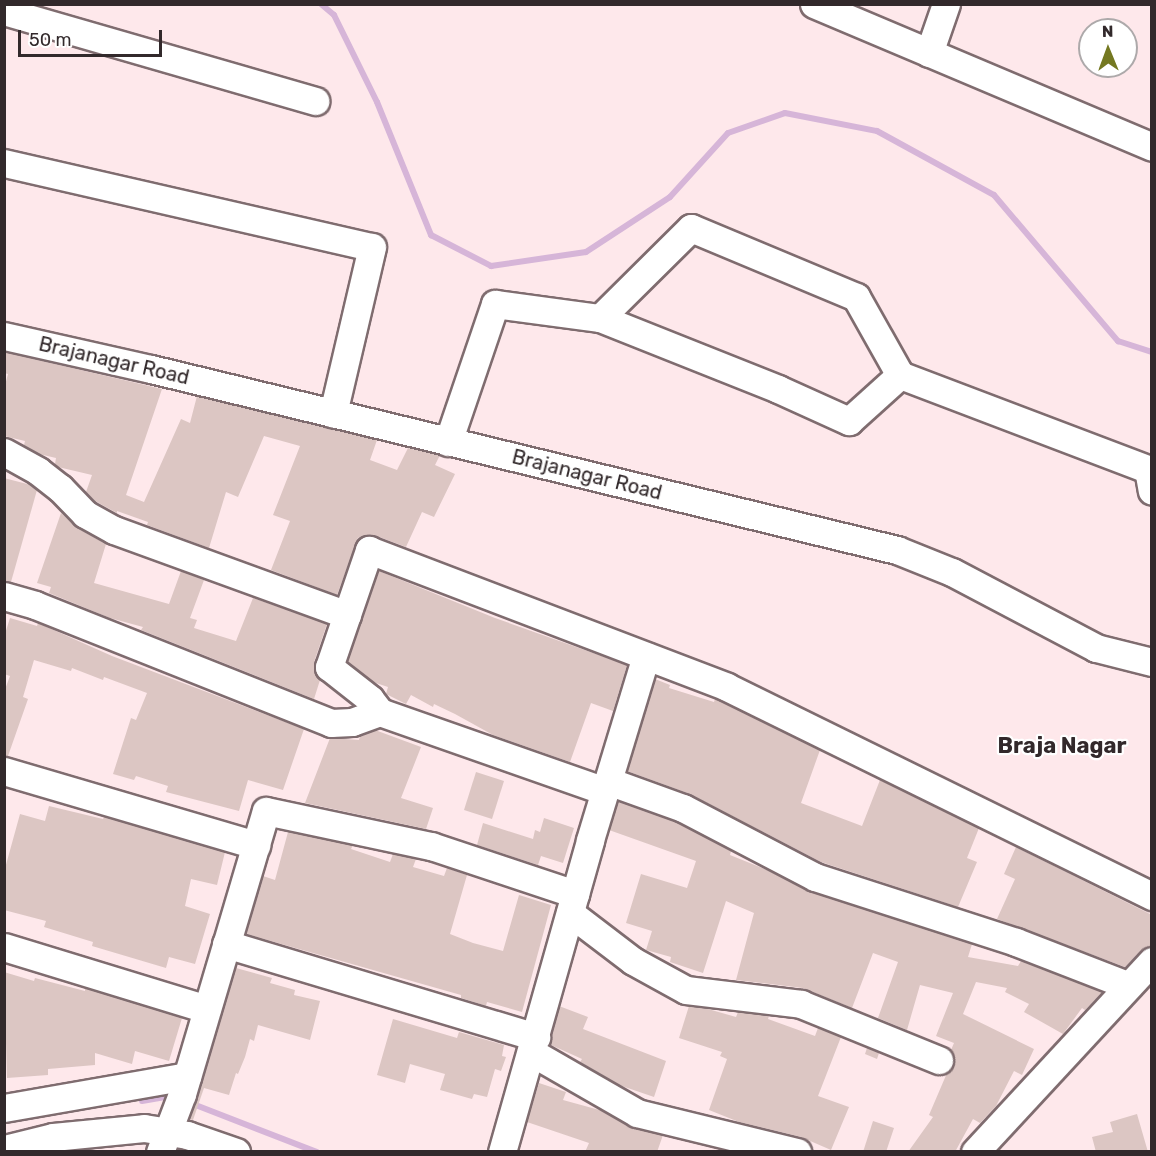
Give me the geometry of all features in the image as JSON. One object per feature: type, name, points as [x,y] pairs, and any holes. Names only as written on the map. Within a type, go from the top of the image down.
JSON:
[{"type":"street","points":[[814,4],[1151,145]]},
{"type":"street","points":[[929,53],[946,4]]},
{"type":"street","points":[[7,12],[315,101]]},
{"type":"street","points":[[4,163],[372,247],[333,413]]},
{"type":"street","points":[[600,318],[691,228],[856,297],[900,375],[1148,469],[1152,491]]},
{"type":"street","points":[[448,442],[495,304],[600,318],[778,389],[849,421],[900,375]]},
{"type":"street","name":"Brajanagar Road","points":[[4,336],[897,550],[952,572],[1096,648],[1152,662]]},
{"type":"street","points":[[4,452],[38,471],[60,488],[85,514],[114,530],[347,615]]},
{"type":"street","points":[[1127,985],[1016,942],[815,877],[683,808],[607,786],[380,711],[370,699],[329,667],[369,550],[727,687],[1152,896]]},
{"type":"street","points":[[4,596],[35,605],[331,723],[352,722],[380,711]]},
{"type":"street","points":[[502,1152],[646,656]]},
{"type":"street","points":[[4,771],[256,844]]},
{"type":"street","points":[[164,1141],[187,1076],[266,811],[431,846],[573,903],[633,961],[686,990],[801,1004],[939,1060]]},
{"type":"street","points":[[226,944],[533,1044],[637,1113],[797,1152]]},
{"type":"street","points":[[4,947],[207,1010]]},
{"type":"street","points":[[982,1149],[1127,985],[1152,961]]},
{"type":"street","points":[[4,1107],[187,1076]]},
{"type":"street","points":[[4,1149],[53,1137],[144,1128],[164,1141],[236,1152]]},
{"type":"building","points":[[4,352],[162,389],[126,495],[144,502],[181,419],[190,423],[197,396],[377,440],[370,460],[397,470],[408,448],[440,455],[435,465],[455,474],[434,517],[422,512],[406,547],[374,535],[358,538],[337,595],[271,570],[290,521],[273,515],[300,446],[264,436],[238,497],[226,492],[209,548],[147,525],[148,522],[117,511],[117,513],[95,501],[86,492],[92,475],[58,467],[55,464],[56,458],[39,454],[24,445],[25,441],[4,436],[4,389],[8,374],[4,373]]},
{"type":"building","points":[[4,478],[31,485],[37,490],[11,582],[4,581]]},
{"type":"building","points":[[61,513],[77,528],[106,544],[94,583],[169,604],[181,571],[204,580],[190,618],[197,620],[194,628],[236,641],[253,598],[327,624],[314,662],[314,672],[320,680],[314,699],[141,630],[143,627],[110,618],[49,593],[51,587],[37,583]]},
{"type":"building","points":[[379,571],[495,618],[627,665],[613,711],[591,703],[570,762],[493,735],[455,714],[434,704],[433,707],[411,695],[406,704],[386,694],[388,687],[373,682],[348,661]]},
{"type":"building","points":[[10,618],[37,626],[38,623],[112,656],[304,729],[283,790],[248,780],[239,811],[166,792],[168,786],[136,776],[134,780],[113,774],[131,718],[136,720],[147,693],[104,677],[103,680],[72,668],[71,671],[34,660],[23,697],[28,699],[8,756],[4,756],[4,692],[10,676],[4,674],[4,637]]},
{"type":"building","points":[[655,679],[670,685],[669,688],[714,702],[715,699],[721,701],[820,750],[801,803],[862,826],[880,780],[979,828],[967,858],[977,862],[958,907],[821,862],[690,794],[627,771]]},
{"type":"building","points":[[375,730],[421,747],[401,798],[433,808],[426,829],[305,803],[330,738],[359,740],[360,736]]},
{"type":"building","points":[[476,772],[504,781],[492,819],[464,810]]},
{"type":"building","points":[[618,801],[677,822],[731,851],[730,855],[767,870],[810,892],[972,944],[968,957],[1018,966],[1021,961],[1102,992],[1085,1010],[1082,1008],[1063,1034],[1024,1012],[1029,1004],[1005,992],[1007,988],[976,982],[963,1014],[1034,1049],[1022,1075],[1014,1071],[996,1106],[980,1123],[973,1119],[955,1152],[908,1152],[933,1117],[929,1115],[947,1073],[954,1065],[951,1050],[954,1043],[936,1036],[953,993],[920,985],[907,1030],[878,1018],[898,962],[873,953],[852,1008],[803,988],[736,980],[754,913],[726,901],[703,973],[670,962],[671,957],[646,950],[652,931],[626,923],[641,874],[687,888],[696,861],[609,830]]},
{"type":"building","points":[[49,806],[103,819],[104,817],[225,852],[217,885],[191,879],[185,906],[210,914],[195,964],[169,957],[166,968],[92,946],[93,942],[44,927],[46,921],[4,910],[4,872],[20,814],[45,821]]},
{"type":"building","points":[[544,818],[574,828],[563,863],[541,856],[538,865],[477,845],[483,823],[533,839],[535,830],[540,832]]},
{"type":"building","points":[[288,832],[353,845],[351,849],[390,862],[393,854],[416,859],[413,867],[444,876],[447,868],[467,875],[450,934],[473,943],[503,951],[519,895],[551,905],[522,1012],[487,1002],[486,1006],[461,998],[461,995],[246,934],[263,876],[275,880]]},
{"type":"building","points":[[1016,847],[1152,915],[1152,946],[1141,950],[1125,967],[997,919],[1015,879],[1004,874]]},
{"type":"building","points":[[236,968],[272,978],[270,983],[295,990],[294,995],[320,1001],[310,1040],[258,1025],[254,1041],[250,1039],[229,1095],[204,1088],[193,1120],[189,1119]]},
{"type":"building","points":[[4,972],[34,981],[35,978],[85,991],[85,988],[182,1018],[169,1061],[135,1051],[132,1064],[95,1053],[95,1065],[48,1069],[48,1075],[7,1078]]},
{"type":"building","points":[[559,1006],[588,1017],[583,1029],[666,1061],[654,1097],[619,1085],[580,1062],[582,1059],[549,1044]]},
{"type":"building","points":[[689,1006],[736,1017],[738,1012],[769,1016],[768,1019],[815,1036],[818,1028],[841,1037],[818,1096],[849,1107],[831,1150],[801,1137],[739,1122],[709,1110],[727,1059],[720,1056],[722,1052],[679,1038]]},
{"type":"building","points":[[393,1019],[457,1038],[459,1032],[504,1045],[502,1056],[506,1057],[501,1071],[495,1069],[487,1097],[474,1094],[472,1099],[440,1090],[445,1074],[410,1064],[405,1083],[377,1075]]},
{"type":"building","points":[[867,1048],[879,1053],[877,1059],[865,1054]]},
{"type":"building","points":[[539,1083],[566,1092],[563,1100],[603,1111],[633,1128],[663,1135],[657,1152],[585,1152],[589,1143],[527,1122]]},
{"type":"building","points":[[1137,1114],[1148,1152],[1096,1152],[1092,1137],[1113,1132],[1110,1122]]},
{"type":"building","points":[[873,1121],[894,1128],[886,1152],[863,1152]]},
{"type":"waterway","points":[[321,4],[334,15],[377,102],[431,235],[491,266],[586,252],[670,197],[728,133],[785,113],[877,131],[994,195],[1118,341],[1152,352]]},
{"type":"waterway","points":[[142,1101],[164,1097]]},
{"type":"waterway","points":[[193,1104],[317,1152]]},
{"type":"district","name":"Braja Nagar","points":[[1062,746]]}]
